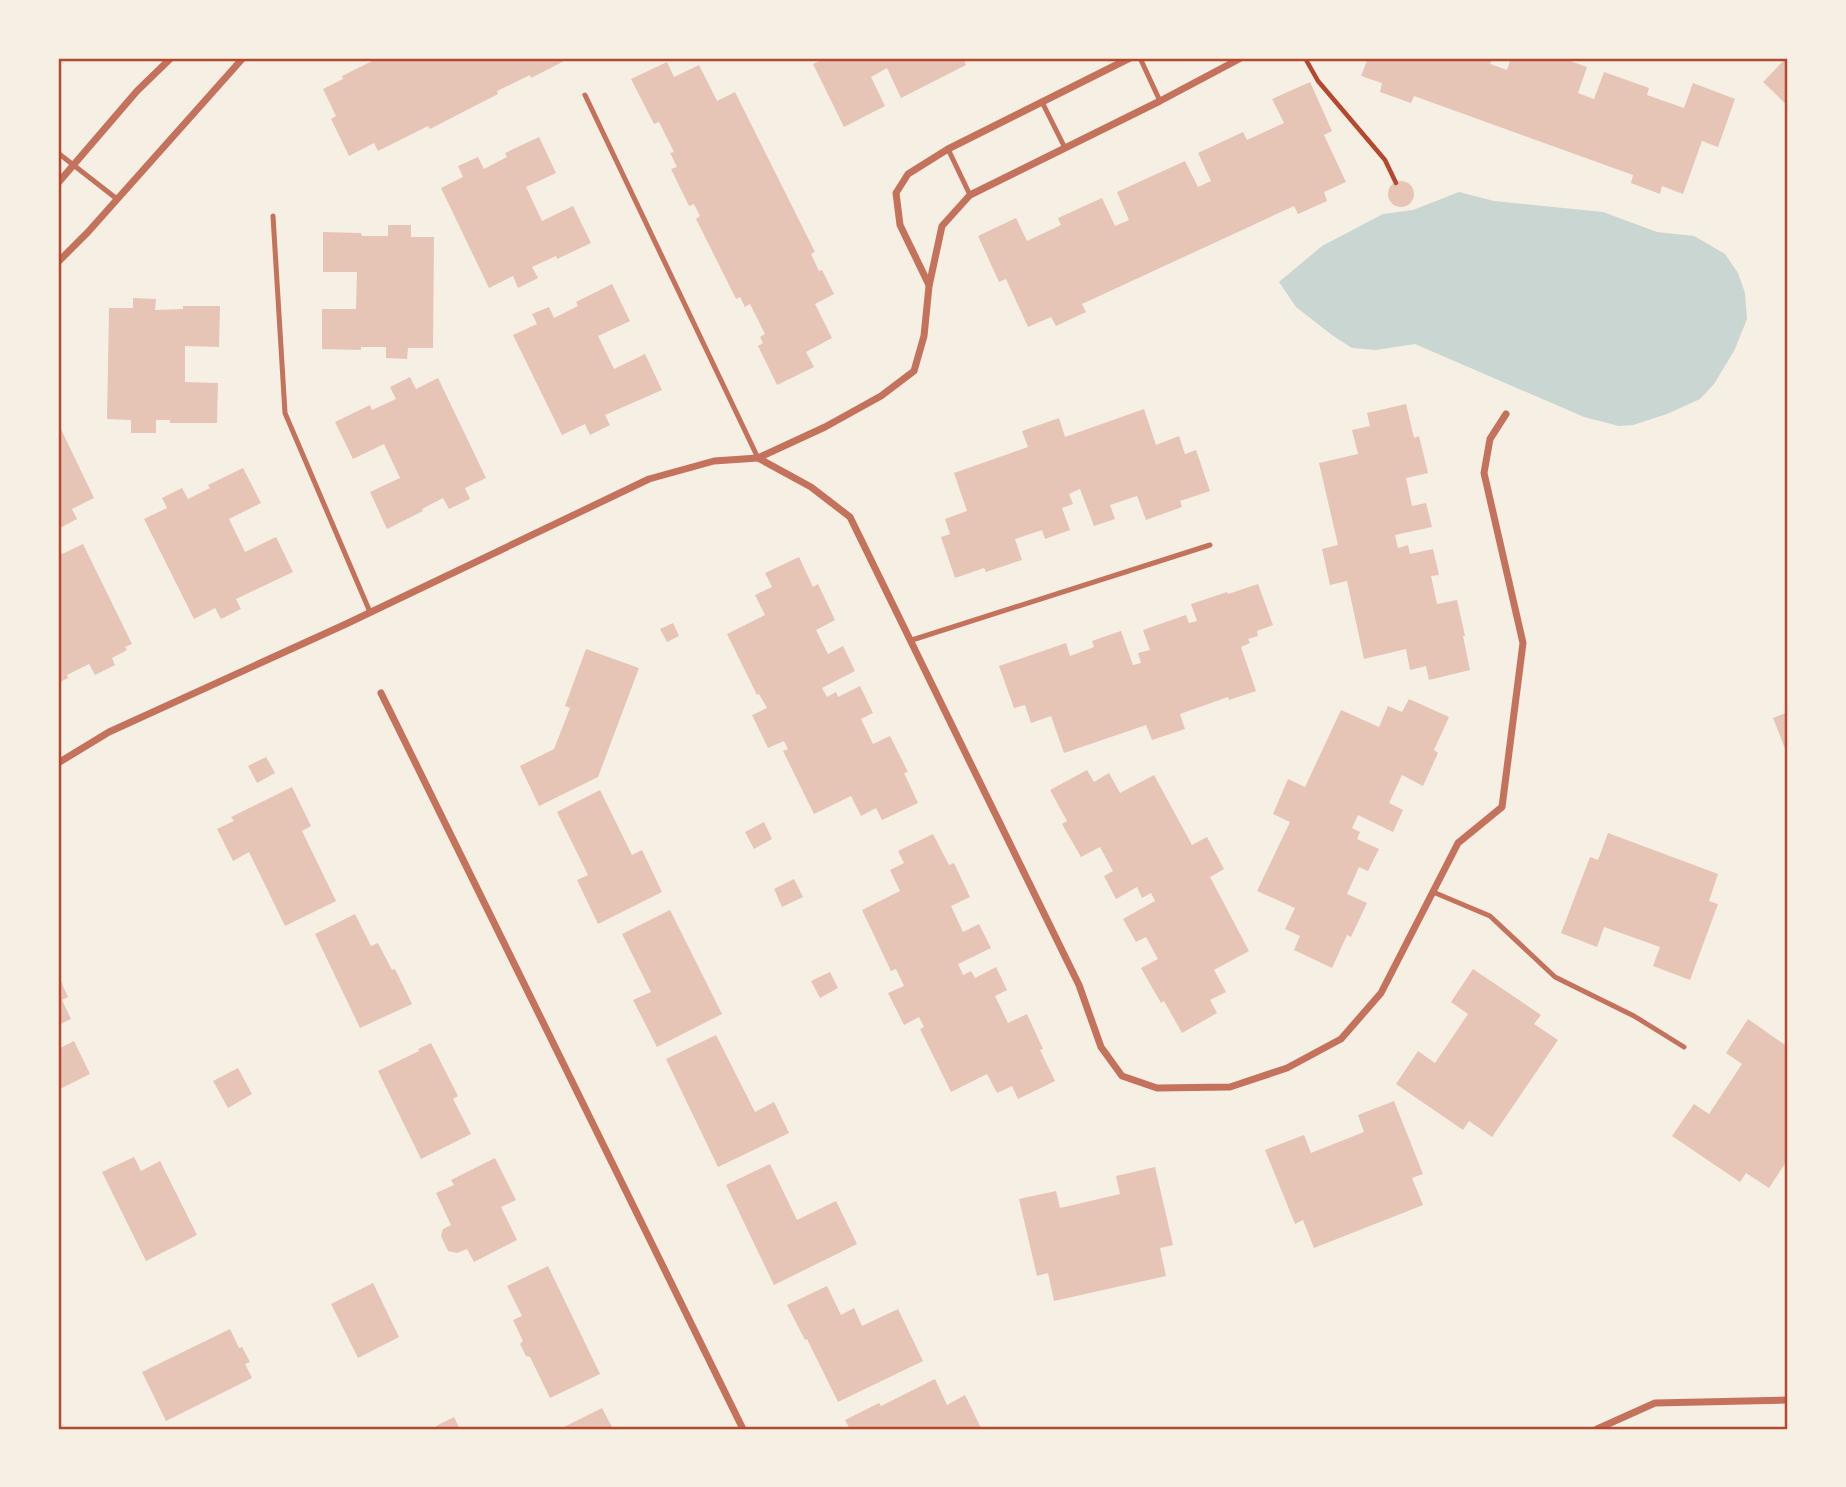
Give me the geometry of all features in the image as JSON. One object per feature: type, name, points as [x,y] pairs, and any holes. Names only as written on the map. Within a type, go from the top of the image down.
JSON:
[{"type":"street","points":[[58,183],[137,91],[171,58]]},
{"type":"street","points":[[58,262],[243,58]]},
{"type":"street","points":[[929,286],[900,225],[896,193],[908,174],[948,149],[1130,58]]},
{"type":"street","points":[[58,763],[109,732],[346,624],[649,479],[714,461],[758,458],[825,428],[870,403],[914,371],[924,336],[929,286],[943,226],[970,195],[1241,58]]},
{"type":"street","points":[[758,458],[811,487],[850,517],[1079,985],[1101,1047],[1122,1076],[1157,1088],[1230,1087],[1287,1068],[1341,1039],[1381,993],[1458,843],[1502,807],[1523,643],[1484,472],[1490,439],[1506,414]]},
{"type":"street","points":[[381,693],[743,1429]]},
{"type":"street","points":[[1597,1429],[1655,1403],[1788,1400]]},
{"type":"lane","points":[[1140,58],[1160,100]]},
{"type":"lane","points":[[585,95],[758,458]]},
{"type":"lane","points":[[1042,102],[1065,148]]},
{"type":"lane","points":[[948,149],[970,195]]},
{"type":"lane","points":[[58,153],[117,199]]},
{"type":"lane","points":[[273,216],[285,413],[370,612]]},
{"type":"lane","points":[[912,640],[1210,545]]},
{"type":"lane","points":[[1433,891],[1490,916],[1555,977],[1634,1016],[1684,1047]]},
{"type":"path","points":[[1305,58],[1318,82],[1385,160],[1395,183]]},
{"type":"shaded area","points":[[1459,192],[1494,201],[1603,212],[1657,232],[1694,236],[1725,254],[1738,273],[1745,293],[1747,319],[1734,351],[1714,384],[1700,399],[1667,414],[1633,425],[1619,426],[1584,417],[1415,344],[1376,350],[1352,348],[1296,307],[1279,282],[1322,246],[1383,214],[1413,210]]},
{"type":"building","points":[[378,58],[570,58],[531,78],[530,75],[497,91],[498,94],[430,129],[428,126],[378,151],[374,143],[349,156],[331,119],[336,116],[323,89]]},
{"type":"building","points":[[825,58],[963,58],[966,65],[901,98],[887,68],[871,77],[885,106],[844,127],[813,64]]},
{"type":"building","points":[[1368,58],[1493,58],[1490,64],[1507,70],[1511,58],[1562,58],[1587,67],[1578,93],[1594,99],[1604,72],[1649,88],[1647,95],[1684,108],[1693,83],[1735,99],[1718,147],[1702,141],[1683,194],[1662,186],[1660,194],[1631,183],[1633,175],[1414,96],[1411,103],[1380,92],[1382,83],[1361,76]]},
{"type":"building","points":[[1788,58],[1788,106],[1763,82]]},
{"type":"building","points":[[667,62],[674,77],[699,65],[717,101],[735,92],[815,252],[811,254],[819,271],[822,270],[834,294],[815,304],[832,338],[806,352],[814,367],[777,385],[758,346],[763,343],[760,337],[765,334],[750,304],[745,307],[740,297],[736,299],[696,219],[700,216],[694,204],[689,206],[671,169],[677,167],[670,153],[674,152],[659,122],[654,124],[631,79]]},
{"type":"building","points":[[1310,82],[1332,131],[1324,135],[1346,182],[1324,192],[1327,201],[1298,214],[1294,206],[1082,304],[1086,312],[1056,326],[1051,317],[1028,327],[1006,279],[999,282],[978,236],[1016,218],[1027,241],[1061,225],[1058,218],[1102,198],[1115,226],[1129,220],[1117,192],[1185,161],[1198,187],[1211,181],[1198,153],[1243,132],[1247,140],[1284,123],[1272,99]]},
{"type":"building","points":[[539,137],[556,173],[526,187],[542,221],[573,206],[591,243],[532,267],[538,278],[518,288],[513,276],[489,288],[441,188],[463,177],[458,166],[478,157],[484,169],[507,157],[505,153]]},
{"type":"building","points":[[1401,181],[1410,185],[1414,194],[1410,203],[1401,207],[1392,203],[1388,194],[1392,185]]},
{"type":"building","points":[[388,225],[411,225],[411,237],[434,237],[433,348],[408,348],[407,359],[386,358],[386,347],[361,347],[361,350],[322,349],[322,309],[356,309],[357,272],[323,272],[323,232],[388,236]]},
{"type":"building","points":[[612,284],[630,321],[598,336],[614,369],[645,354],[662,390],[605,415],[610,425],[590,435],[585,424],[562,435],[513,335],[537,324],[532,314],[549,307],[554,318],[578,306],[576,302]]},
{"type":"building","points":[[133,298],[156,299],[155,310],[183,309],[183,306],[220,306],[219,347],[185,346],[185,382],[218,383],[217,423],[170,423],[170,420],[156,420],[156,433],[131,433],[131,420],[107,419],[109,308],[133,308]]},
{"type":"building","points":[[410,377],[416,389],[438,378],[486,478],[465,488],[470,499],[449,509],[443,498],[387,529],[370,492],[400,478],[384,444],[353,459],[335,422],[370,405],[372,410],[396,399],[390,387]]},
{"type":"building","points":[[1406,404],[1414,438],[1419,436],[1428,473],[1406,478],[1412,506],[1426,503],[1432,527],[1395,535],[1398,548],[1408,545],[1410,554],[1433,549],[1439,575],[1431,576],[1437,604],[1457,600],[1470,670],[1429,680],[1426,666],[1410,670],[1406,649],[1364,659],[1347,581],[1330,585],[1322,549],[1338,545],[1319,463],[1358,454],[1352,430],[1370,426],[1367,413]]},
{"type":"building","points":[[1144,409],[1156,445],[1179,436],[1185,454],[1196,450],[1210,491],[1180,501],[1182,507],[1146,520],[1137,496],[1110,505],[1115,519],[1094,526],[1080,489],[1069,494],[1073,504],[1062,508],[1070,530],[1045,539],[1042,530],[1015,539],[1022,560],[986,572],[984,568],[955,578],[941,537],[950,534],[945,519],[967,511],[954,473],[1028,447],[1022,431],[1059,418],[1065,437]]},
{"type":"building","points":[[58,423],[94,498],[72,509],[77,519],[58,529]]},
{"type":"building","points":[[243,468],[261,503],[229,519],[245,552],[276,537],[293,572],[236,599],[241,609],[221,619],[215,608],[194,619],[144,519],[167,508],[162,498],[182,488],[188,499],[210,488],[208,485]]},
{"type":"building","points":[[83,544],[132,644],[112,658],[115,665],[95,675],[89,664],[67,675],[68,678],[58,683],[58,546],[62,554]]},
{"type":"building","points":[[799,557],[813,587],[818,584],[835,620],[816,630],[828,654],[843,646],[855,671],[822,688],[827,697],[836,692],[838,697],[860,686],[873,713],[861,719],[873,744],[890,736],[908,772],[904,773],[918,803],[882,820],[876,808],[861,816],[851,796],[814,814],[783,751],[788,749],[784,741],[768,748],[752,715],[767,708],[759,694],[757,695],[727,634],[765,615],[755,595],[772,587],[765,573]]},
{"type":"building","points":[[1258,584],[1273,625],[1257,631],[1258,636],[1248,639],[1250,643],[1241,647],[1256,691],[1229,700],[1228,697],[1180,714],[1185,729],[1152,740],[1146,725],[1064,753],[1051,716],[1031,723],[1025,705],[1014,708],[999,666],[1066,643],[1070,656],[1094,647],[1092,641],[1121,631],[1133,665],[1141,663],[1138,653],[1150,650],[1143,630],[1186,615],[1189,623],[1197,621],[1191,604]]},
{"type":"building","points":[[673,623],[679,636],[667,642],[660,629]]},
{"type":"building","points":[[586,649],[639,668],[598,777],[539,806],[520,766],[554,749],[570,708],[565,706]]},
{"type":"building","points":[[1409,699],[1449,717],[1434,750],[1438,753],[1423,786],[1402,775],[1389,803],[1403,810],[1393,832],[1358,815],[1352,828],[1360,832],[1357,839],[1379,849],[1368,871],[1359,867],[1347,894],[1367,903],[1351,937],[1347,935],[1332,968],[1294,950],[1300,936],[1285,929],[1295,908],[1257,891],[1290,822],[1273,814],[1288,779],[1305,787],[1341,710],[1379,727],[1388,706],[1402,712]]},
{"type":"building","points":[[1788,712],[1788,756],[1773,718]]},
{"type":"building","points":[[266,757],[275,773],[257,783],[248,766]]},
{"type":"building","points":[[1087,770],[1094,782],[1109,773],[1120,793],[1154,775],[1192,845],[1207,837],[1224,869],[1210,877],[1249,951],[1214,970],[1226,992],[1210,1000],[1217,1013],[1182,1033],[1141,968],[1158,959],[1146,937],[1136,942],[1123,919],[1155,901],[1151,893],[1142,898],[1137,887],[1116,899],[1104,876],[1113,871],[1100,847],[1081,857],[1062,824],[1067,821],[1050,790]]},
{"type":"building","points":[[292,787],[311,826],[302,831],[336,901],[285,926],[249,852],[233,861],[217,829],[234,821],[231,817]]},
{"type":"building","points":[[600,790],[632,855],[642,850],[662,892],[598,924],[577,880],[588,875],[557,812]]},
{"type":"building","points":[[764,822],[772,839],[754,849],[745,832]]},
{"type":"building","points":[[1608,833],[1718,874],[1709,901],[1718,904],[1690,980],[1653,966],[1660,947],[1604,927],[1597,947],[1561,933],[1590,857],[1598,860]]},
{"type":"building","points":[[933,834],[949,865],[954,863],[970,897],[951,906],[963,932],[979,924],[991,948],[958,964],[963,975],[971,971],[975,978],[996,967],[1007,990],[995,996],[1008,1023],[1027,1014],[1055,1081],[1018,1099],[1012,1086],[997,1093],[987,1074],[951,1092],[920,1029],[924,1027],[919,1017],[904,1025],[888,993],[904,986],[896,969],[891,971],[862,910],[900,891],[890,870],[904,863],[898,851]]},
{"type":"building","points":[[794,879],[803,897],[782,907],[774,889]]},
{"type":"building","points":[[670,910],[722,1014],[657,1047],[633,1000],[651,992],[622,934]]},
{"type":"building","points":[[355,914],[371,946],[378,943],[392,970],[395,969],[412,1004],[360,1028],[315,934]]},
{"type":"building","points":[[1473,969],[1541,1015],[1534,1024],[1558,1040],[1492,1137],[1469,1121],[1463,1130],[1396,1084],[1418,1051],[1435,1063],[1468,1014],[1451,1002]]},
{"type":"building","points":[[830,972],[838,988],[820,998],[811,981]]},
{"type":"building","points":[[58,975],[68,997],[62,1000],[71,1019],[58,1025]]},
{"type":"building","points":[[1748,1019],[1788,1047],[1788,1159],[1769,1188],[1746,1173],[1740,1182],[1672,1136],[1694,1104],[1709,1114],[1742,1064],[1726,1053]]},
{"type":"building","points":[[716,1035],[755,1112],[774,1102],[789,1133],[718,1167],[666,1059]]},
{"type":"building","points":[[74,1041],[90,1074],[58,1090],[58,1049]]},
{"type":"building","points":[[431,1043],[458,1096],[453,1099],[471,1134],[421,1159],[378,1071]]},
{"type":"building","points":[[238,1068],[252,1094],[228,1108],[213,1081]]},
{"type":"building","points":[[1394,1101],[1423,1174],[1412,1178],[1423,1205],[1314,1248],[1303,1220],[1295,1224],[1265,1150],[1304,1135],[1311,1153],[1364,1132],[1358,1115]]},
{"type":"building","points":[[134,1157],[141,1171],[160,1161],[197,1235],[146,1261],[102,1172]]},
{"type":"building","points":[[495,1158],[516,1200],[501,1207],[517,1240],[474,1262],[467,1249],[457,1253],[448,1251],[441,1236],[443,1229],[451,1225],[436,1193],[454,1185],[451,1180]]},
{"type":"building","points":[[770,1164],[797,1220],[836,1201],[857,1244],[774,1285],[726,1185]]},
{"type":"building","points":[[1155,1167],[1173,1245],[1160,1248],[1166,1276],[1054,1301],[1048,1273],[1037,1276],[1019,1199],[1056,1191],[1060,1208],[1120,1194],[1116,1176]]},
{"type":"building","points":[[548,1266],[600,1374],[550,1398],[530,1357],[526,1356],[520,1344],[523,1341],[513,1320],[522,1316],[507,1286]]},
{"type":"building","points":[[373,1283],[399,1337],[358,1358],[331,1304]]},
{"type":"building","points":[[827,1286],[841,1315],[854,1308],[862,1326],[898,1309],[923,1361],[838,1402],[787,1305]]},
{"type":"building","points":[[230,1329],[239,1348],[242,1347],[250,1362],[245,1364],[252,1378],[166,1421],[142,1372]]},
{"type":"building","points":[[935,1379],[947,1405],[965,1395],[981,1428],[850,1429],[845,1420],[879,1403],[881,1406]]},
{"type":"building","points":[[602,1408],[613,1429],[560,1429]]},
{"type":"building","points":[[454,1417],[460,1429],[437,1429],[436,1426]]}]
